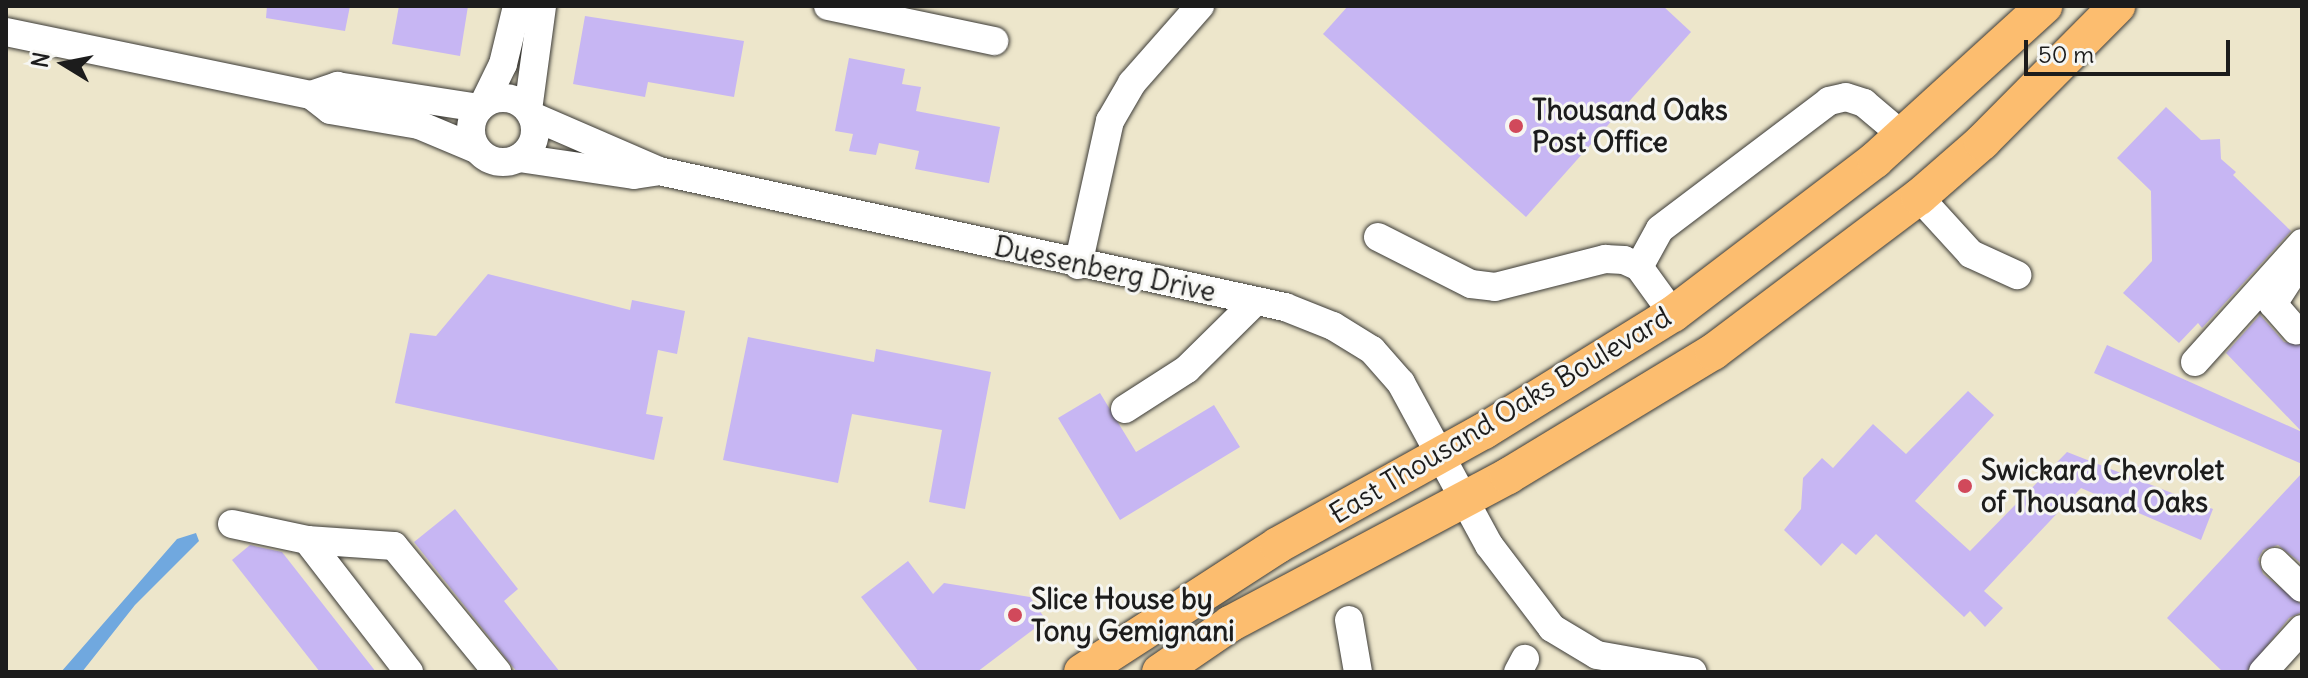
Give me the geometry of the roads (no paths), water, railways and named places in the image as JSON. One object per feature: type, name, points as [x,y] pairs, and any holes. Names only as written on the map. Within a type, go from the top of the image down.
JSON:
[{"type":"main road","name":"East Thousand Oaks Boulevard","points":[[1082,672],[1278,545],[1440,455],[1673,314],[1903,136],[2044,6]]},
{"type":"main road","name":"East Thousand Oaks Boulevard","points":[[1160,672],[1315,575],[1464,499],[1713,352],[1919,197],[1992,132],[2117,6]]},
{"type":"street","points":[[476,149],[470,128],[503,64],[517,6]]},
{"type":"street","points":[[519,158],[535,135],[530,113],[542,6]]},
{"type":"street","points":[[828,6],[994,41]]},
{"type":"street","points":[[1078,265],[1110,121],[1132,83],[1200,6]]},
{"type":"street","name":"Duesenberg Drive","points":[[6,32],[311,95],[330,110],[419,125],[499,162],[519,158],[634,175],[659,171]]},
{"type":"street","name":"Duesenberg Drive","points":[[311,95],[337,86],[482,106],[503,97],[530,113],[659,171],[1078,265],[1256,301],[1333,326],[1372,350],[1401,383],[1517,588],[1552,628],[1597,655],[1692,672]]},
{"type":"street","points":[[1639,267],[1660,229],[1829,101],[1846,97],[1864,103],[1903,136]]},
{"type":"street","points":[[1919,197],[1971,254],[2017,275]]},
{"type":"street","points":[[1378,237],[1471,284],[1495,287],[1605,259],[1639,267],[1673,314]]},
{"type":"street","points":[[2195,362],[2302,243]]},
{"type":"street","points":[[2296,330],[2273,304],[2276,292],[2302,263]]},
{"type":"street","points":[[1125,409],[1187,369],[1256,301]]},
{"type":"street","points":[[232,524],[307,540],[394,546],[497,672]]},
{"type":"street","points":[[307,540],[409,672]]},
{"type":"street","points":[[2275,562],[2302,588]]},
{"type":"street","points":[[1349,620],[1358,672]]},
{"type":"street","points":[[2263,672],[2302,629]]},
{"type":"water","points":[[196,533],[199,541],[135,605],[82,672],[61,672],[177,539]]},
{"type":"place","name":"Thousand Oaks Post Office","points":[[1516,126]]},
{"type":"place","name":"Swickard Chevrolet of Thousand Oaks","points":[[1965,486]]},
{"type":"place","name":"Slice House by Tony Gemignani","points":[[1015,615]]}]
